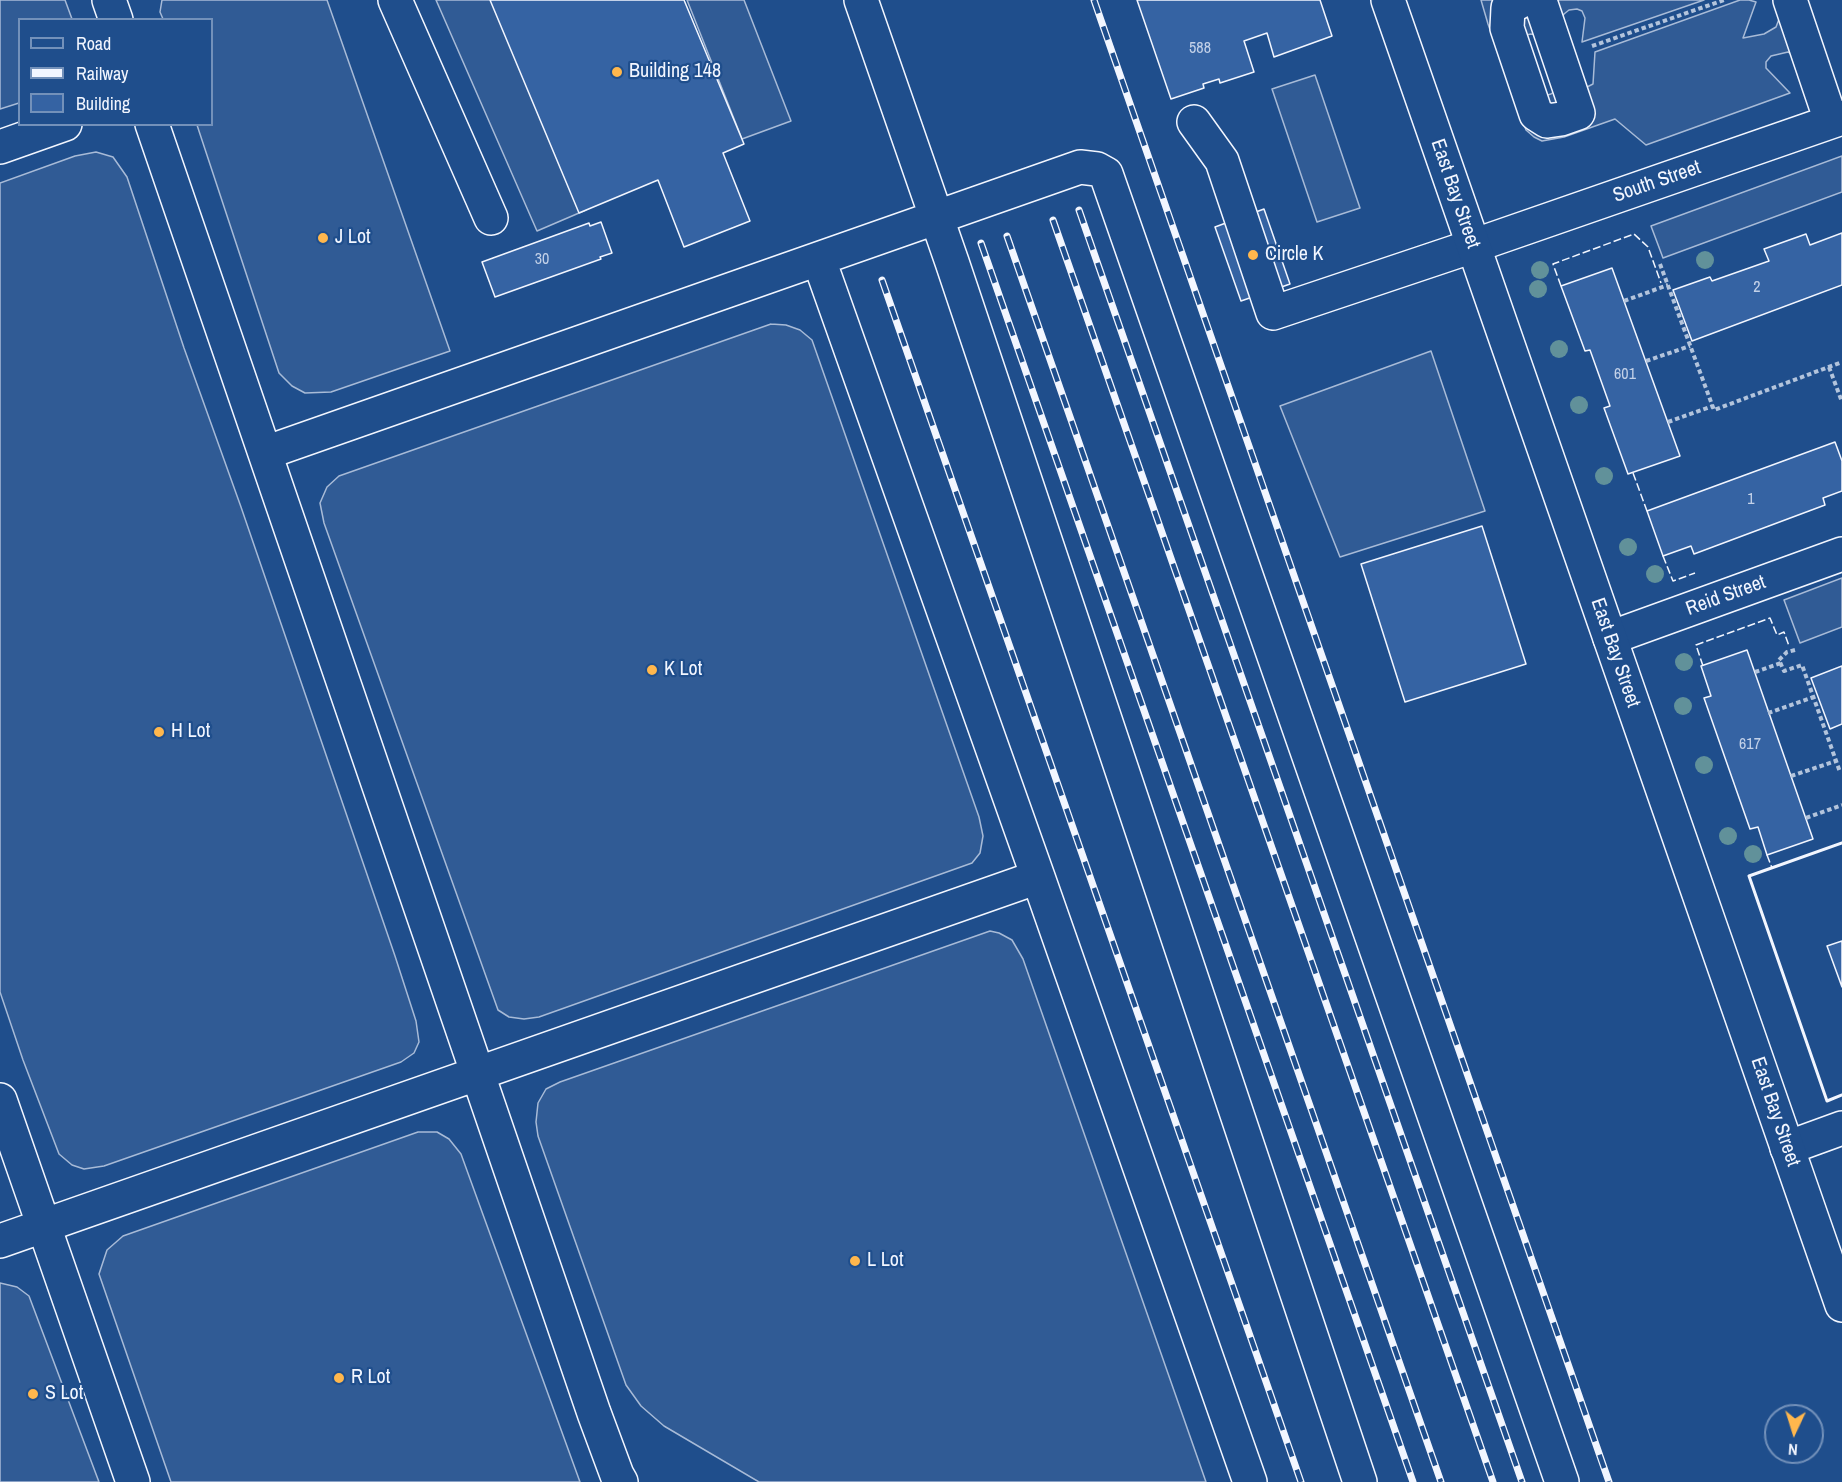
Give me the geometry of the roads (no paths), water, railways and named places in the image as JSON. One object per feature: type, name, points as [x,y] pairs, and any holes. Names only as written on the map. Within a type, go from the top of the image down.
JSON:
[{"type":"main road","points":[[110,0],[115,18]]},
{"type":"main road","points":[[395,0],[491,218]]},
{"type":"main road","points":[[861,0],[937,219],[1360,1482]]},
{"type":"main road","name":"East Bay Street","points":[[1388,0],[1842,1305]]},
{"type":"main road","points":[[1523,0],[1508,8],[1507,28],[1536,114],[1547,121],[1561,119],[1578,113],[1540,2],[1535,0]]},
{"type":"main road","points":[[1790,0],[1837,120]]},
{"type":"main road","name":"South Street","points":[[1194,122],[1222,161],[1273,313],[1837,120]]},
{"type":"main road","points":[[0,147],[59,126]]},
{"type":"main road","points":[[153,126],[594,1413],[621,1482]]},
{"type":"main road","points":[[265,453],[1080,167],[1097,169],[1106,174],[1562,1482]]},
{"type":"main road","points":[[819,260],[1250,1482]]},
{"type":"main road","name":"Reid Street","points":[[1610,638],[1842,554]]},
{"type":"main road","points":[[0,1241],[1038,877]]},
{"type":"main road","points":[[0,1100],[133,1482]]},
{"type":"main road","points":[[1787,1148],[1842,1128]]},
{"type":"railway","points":[[1094,0],[1609,1482]]},
{"type":"railway","points":[[1079,210],[1522,1482]]},
{"type":"railway","points":[[1053,220],[1493,1482]]},
{"type":"railway","points":[[1007,236],[1441,1482]]},
{"type":"railway","points":[[981,243],[1413,1482]]},
{"type":"railway","points":[[882,280],[1301,1482]]},
{"type":"place","name":"Building 148","points":[[617,72]]},
{"type":"place","name":"J Lot","points":[[323,238]]},
{"type":"place","name":"Circle K","points":[[1253,255]]},
{"type":"place","name":"K Lot","points":[[652,670]]},
{"type":"place","name":"H Lot","points":[[159,732]]},
{"type":"place","name":"L Lot","points":[[855,1261]]},
{"type":"place","name":"R Lot","points":[[339,1378]]},
{"type":"place","name":"S Lot","points":[[33,1394]]}]
